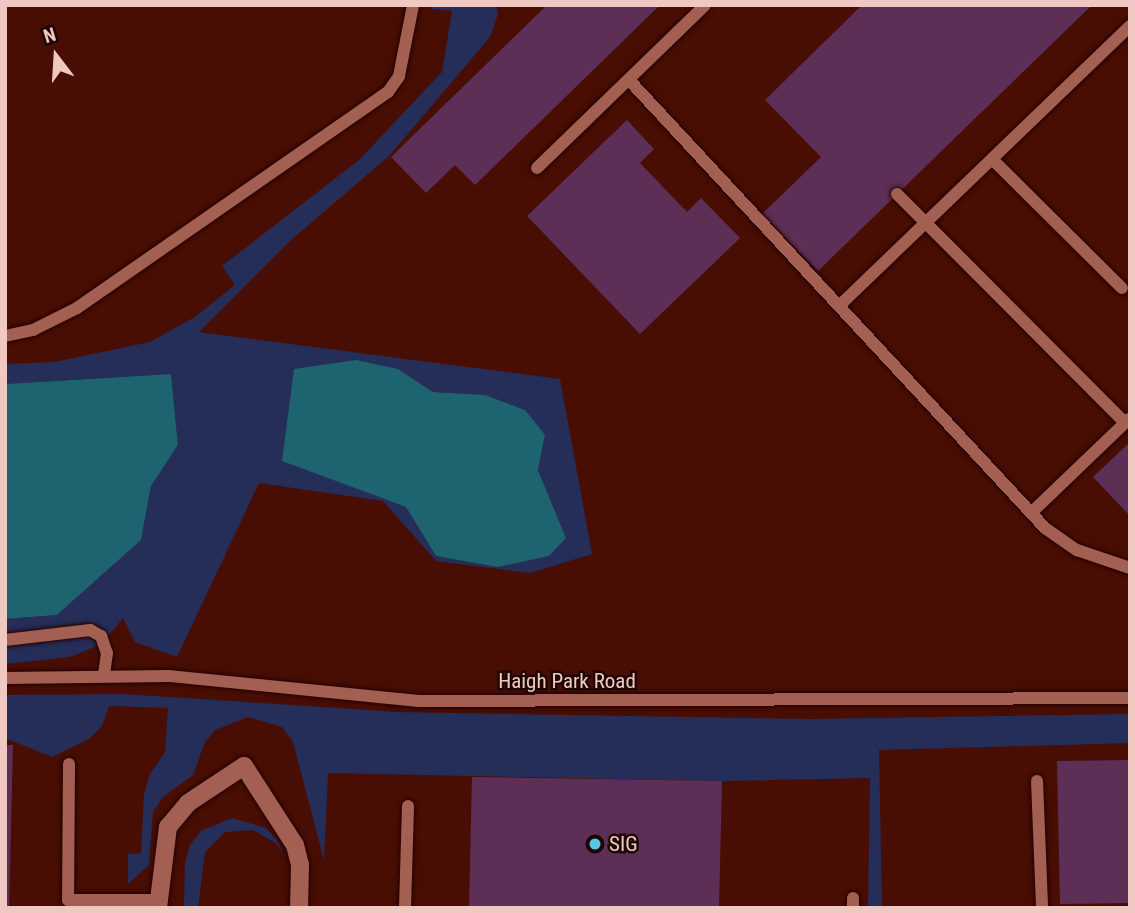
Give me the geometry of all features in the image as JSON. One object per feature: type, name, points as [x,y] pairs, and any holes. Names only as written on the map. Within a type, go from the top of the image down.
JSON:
[{"type":"street","points":[[158,904],[164,843],[176,815],[244,766],[295,845],[300,865],[299,908]]},
{"type":"lane","points":[[5,336],[33,330],[77,308],[388,92],[399,76],[413,5]]},
{"type":"lane","points":[[537,168],[705,5]]},
{"type":"lane","points":[[839,306],[1130,26]]},
{"type":"lane","points":[[629,80],[1031,513],[1077,550],[1130,568]]},
{"type":"lane","points":[[992,159],[1122,288]]},
{"type":"lane","points":[[897,194],[1128,421],[1031,513]]},
{"type":"lane","points":[[5,640],[90,630],[101,636],[107,653],[104,676]]},
{"type":"lane","name":"Haigh Park Road","points":[[5,678],[169,676],[418,701],[1130,698]]},
{"type":"lane","points":[[69,764],[68,900],[158,904]]},
{"type":"lane","points":[[1037,781],[1042,908]]},
{"type":"lane","points":[[405,908],[408,806]]},
{"type":"shaded area","points":[[432,5],[496,5],[498,14],[490,37],[390,155],[291,240],[199,332],[560,379],[592,554],[530,573],[436,561],[383,501],[259,483],[177,657],[135,642],[123,618],[102,644],[70,657],[5,664],[5,619],[57,615],[141,540],[151,486],[178,445],[171,374],[5,384],[5,364],[54,362],[150,342],[195,317],[235,285],[222,266],[359,160],[442,72],[452,11],[432,9]],"holes":[[[398,369],[433,392],[485,395],[545,435],[538,470],[566,538],[497,567],[436,556],[406,507],[310,471]]]},
{"type":"shaded area","points":[[356,360],[398,369],[433,392],[485,395],[525,410],[545,435],[538,470],[566,538],[549,556],[497,567],[436,556],[406,507],[282,461],[294,369]]},
{"type":"shaded area","points":[[171,374],[178,445],[151,486],[141,540],[57,615],[5,619],[5,384]]},
{"type":"shaded area","points":[[123,694],[397,712],[810,719],[1130,714],[1130,743],[879,750],[882,908],[868,908],[870,778],[722,781],[328,773],[324,860],[293,742],[282,727],[248,717],[215,730],[204,744],[193,775],[163,797],[153,812],[149,865],[128,884],[128,854],[141,853],[144,795],[149,776],[165,752],[168,708],[109,706],[102,726],[89,739],[52,757],[5,738],[5,695]]},
{"type":"shaded area","points":[[232,818],[266,828],[277,840],[284,856],[277,844],[253,830],[225,832],[205,852],[198,908],[184,908],[185,862],[190,845],[201,831]]},
{"type":"building","points":[[547,5],[660,5],[475,185],[455,165],[426,193],[391,157]]},
{"type":"building","points":[[862,5],[1092,5],[818,271],[762,214],[821,157],[765,100]]},
{"type":"building","points":[[627,120],[654,149],[640,163],[687,212],[701,198],[740,238],[640,334],[527,216]]},
{"type":"building","points":[[1130,442],[1130,516],[1093,477]]},
{"type":"building","points":[[5,745],[13,745],[9,908],[5,908]]},
{"type":"building","points":[[1130,760],[1130,903],[1060,904],[1057,761]]},
{"type":"building","name":"SIG","points":[[472,777],[722,781],[719,908],[469,908]]},
{"type":"place","name":"SIG","points":[[595,844]]}]
